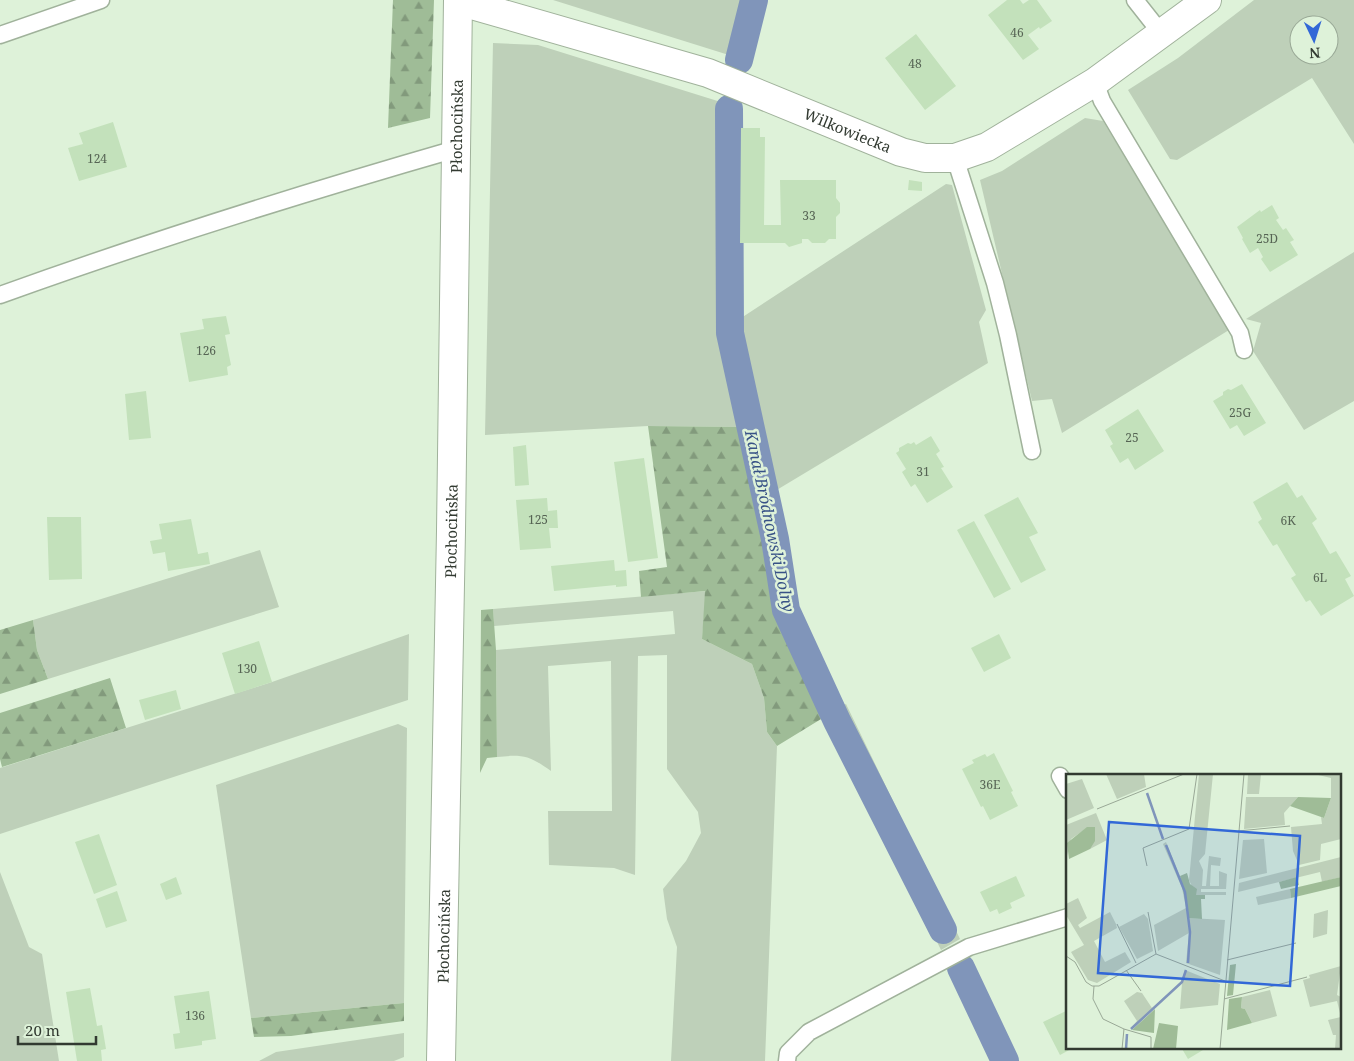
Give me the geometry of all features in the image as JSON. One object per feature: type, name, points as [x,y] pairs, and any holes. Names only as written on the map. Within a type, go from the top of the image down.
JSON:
[{"type":"main road","name":"Wilkowiecka","points":[[458,0],[708,74],[901,152],[925,158],[955,158],[987,147],[1095,82],[1207,0]]},
{"type":"main road","name":"Płochocińska","points":[[441,1061],[451,531],[458,0]]},
{"type":"lane","points":[[0,35],[101,0]]},
{"type":"lane","points":[[1135,0],[1161,33]]},
{"type":"lane","points":[[1095,82],[1102,101],[1240,333],[1244,350]]},
{"type":"lane","points":[[0,295],[305,193],[456,149]]},
{"type":"lane","points":[[955,158],[995,283],[1008,335],[1032,451]]},
{"type":"lane","points":[[787,1061],[788,1053],[809,1032],[969,947],[1066,918]]},
{"type":"green space","points":[[393,0],[434,0],[430,118],[388,128]]},
{"type":"green space","points":[[553,0],[760,0],[748,61]]},
{"type":"green space","points":[[1254,0],[1354,0],[1354,144],[1312,78],[1177,160],[1170,159],[1128,90],[1178,58]]},
{"type":"green space","points":[[493,43],[538,45],[724,103],[738,112],[736,138],[735,322],[946,184],[952,185],[986,310],[979,322],[988,363],[770,494],[792,599],[804,636],[839,707],[846,704],[960,939],[941,950],[794,649],[781,611],[742,427],[648,426],[485,435]]},
{"type":"green space","points":[[1085,118],[1103,121],[1229,330],[1062,433],[1052,399],[1032,401],[980,180],[1002,171]]},
{"type":"green space","points":[[1354,252],[1354,401],[1304,430],[1253,351],[1261,323],[1246,319]]},
{"type":"green space","points":[[648,426],[742,427],[781,611],[794,649],[826,716],[777,746],[767,732],[764,698],[752,664],[702,639],[705,591],[641,597],[639,571],[667,567]]},
{"type":"green space","points":[[260,550],[279,607],[48,679],[37,650],[33,620]]},
{"type":"green space","points":[[706,591],[702,639],[752,664],[764,698],[767,732],[777,746],[765,1061],[671,1061],[677,947],[667,919],[663,889],[686,861],[701,833],[698,812],[667,769],[667,655],[638,656],[635,875],[614,868],[549,865],[548,811],[612,811],[611,661],[548,666],[551,771],[526,757],[497,757],[496,650],[675,634],[673,611],[494,626],[493,609]]},
{"type":"green space","points":[[493,609],[496,650],[497,757],[487,758],[480,773],[481,610]]},
{"type":"green space","points":[[33,620],[37,650],[48,679],[0,694],[0,630]]},
{"type":"green space","points":[[409,634],[408,700],[0,834],[0,768],[272,682]]},
{"type":"green space","points":[[110,678],[126,728],[2,767],[0,759],[0,713]]},
{"type":"green space","points":[[398,724],[407,728],[404,1003],[251,1018],[216,785]]},
{"type":"green space","points":[[0,872],[29,947],[42,954],[59,1061],[0,1061]]},
{"type":"green space","points":[[965,957],[1013,1061],[997,1061],[950,967]]},
{"type":"green space","points":[[404,1003],[404,1021],[291,1036],[254,1037],[251,1018]]},
{"type":"green space","points":[[404,1033],[404,1057],[394,1061],[259,1061],[276,1052]]},
{"type":"building","points":[[1007,0],[1020,0],[1023,4],[1029,0],[1037,0],[1052,21],[1028,35],[1039,49],[1023,60],[988,15]]},
{"type":"building","points":[[916,34],[956,86],[925,110],[885,58]]},
{"type":"building","points":[[113,122],[127,167],[79,181],[68,148],[83,144],[79,133]]},
{"type":"building","points":[[741,128],[760,128],[760,137],[765,137],[764,225],[781,225],[780,180],[836,180],[836,198],[840,203],[840,213],[836,217],[836,239],[829,239],[825,243],[812,243],[808,239],[802,239],[802,243],[789,247],[785,243],[740,243]]},
{"type":"building","points":[[909,180],[922,182],[922,191],[908,190]]},
{"type":"building","points":[[1272,205],[1279,218],[1276,220],[1283,230],[1286,228],[1294,240],[1290,242],[1298,255],[1270,272],[1261,259],[1263,257],[1258,248],[1250,253],[1237,227],[1260,210],[1261,212]]},
{"type":"building","points":[[226,316],[230,334],[225,335],[231,365],[227,367],[228,375],[189,382],[180,333],[204,329],[202,319]]},
{"type":"building","points":[[1242,384],[1266,423],[1244,436],[1237,425],[1230,429],[1213,401],[1223,395],[1223,392],[1228,389],[1231,390]]},
{"type":"building","points":[[146,391],[151,438],[129,440],[125,394]]},
{"type":"building","points":[[1138,409],[1164,451],[1135,470],[1128,458],[1120,463],[1110,446],[1113,444],[1105,430]]},
{"type":"building","points":[[931,436],[940,451],[936,454],[944,467],[941,468],[953,487],[927,503],[915,484],[911,487],[902,472],[906,469],[896,453],[899,451],[899,448],[908,443],[914,442],[916,445]]},
{"type":"building","points":[[526,445],[529,485],[515,486],[513,447]]},
{"type":"building","points":[[644,458],[658,558],[628,562],[614,462]]},
{"type":"building","points":[[1287,482],[1297,498],[1302,495],[1317,519],[1312,523],[1330,554],[1336,551],[1351,576],[1345,579],[1354,596],[1321,616],[1310,600],[1306,602],[1291,578],[1296,575],[1277,544],[1273,546],[1258,522],[1262,519],[1253,502]]},
{"type":"building","points":[[1018,497],[1038,533],[1029,537],[1046,570],[1021,583],[984,515]]},
{"type":"building","points":[[547,498],[548,511],[557,510],[558,528],[549,528],[551,548],[520,550],[516,500]]},
{"type":"building","points":[[47,517],[81,517],[82,579],[49,580]]},
{"type":"building","points":[[191,519],[198,554],[208,552],[210,564],[168,571],[165,552],[153,554],[150,541],[162,539],[159,524]]},
{"type":"building","points":[[974,521],[1011,589],[994,598],[957,530]]},
{"type":"building","points":[[614,560],[615,571],[626,570],[627,586],[616,587],[616,585],[554,591],[551,566]]},
{"type":"building","points":[[999,634],[1011,658],[984,672],[971,648]]},
{"type":"building","points":[[259,641],[272,682],[235,694],[222,653]]},
{"type":"building","points":[[176,690],[181,709],[145,720],[139,700]]},
{"type":"building","points":[[994,753],[1013,791],[1011,792],[1018,806],[990,820],[983,806],[981,807],[962,769],[974,763],[972,760],[985,754],[987,757]]},
{"type":"building","points":[[99,834],[117,885],[94,894],[75,842]]},
{"type":"building","points":[[1016,876],[1025,896],[1010,903],[1012,908],[999,914],[997,909],[990,912],[980,892]]},
{"type":"building","points":[[176,877],[182,894],[166,900],[160,884]]},
{"type":"building","points":[[117,891],[127,921],[106,928],[96,899]]},
{"type":"building","points":[[90,988],[97,1026],[102,1025],[106,1049],[101,1050],[102,1061],[77,1061],[66,992]]},
{"type":"building","points":[[209,991],[216,1039],[202,1041],[202,1045],[175,1049],[173,1034],[180,1033],[174,996]]},
{"type":"building","points":[[1066,1011],[1066,1048],[1073,1048],[1060,1055],[1043,1022]]},
{"type":"building","points":[[1182,1048],[1206,1048],[1188,1059]]},
{"type":"waterway","name":"Kanał Bródnowski Dolny","points":[[739,60],[754,0]]},
{"type":"waterway","name":"Kanał Bródnowski Dolny","points":[[729,109],[730,333],[775,539],[786,610],[837,721],[943,930]]},
{"type":"waterway","name":"Kanał Bródnowski Dolny","points":[[961,968],[1005,1061]]}]
